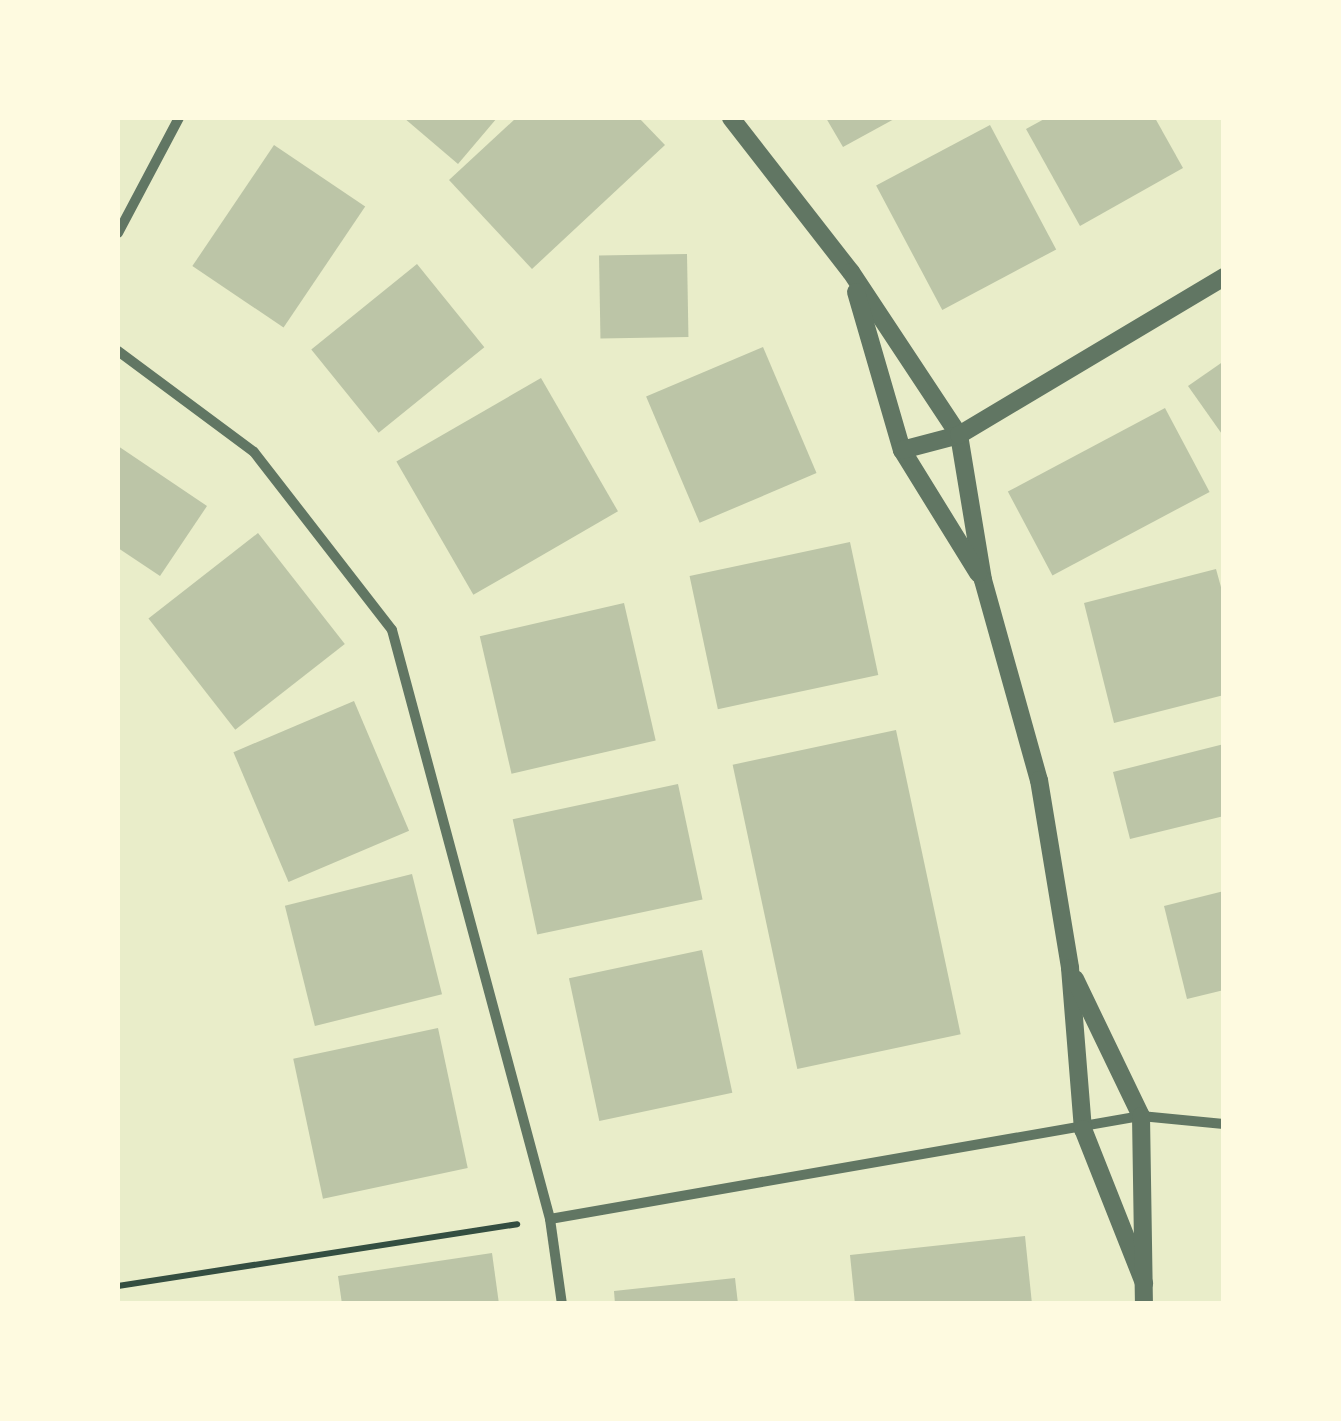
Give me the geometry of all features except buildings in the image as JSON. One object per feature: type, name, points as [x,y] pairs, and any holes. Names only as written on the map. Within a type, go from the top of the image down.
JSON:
[{"type":"street","points":[[118,234],[180,118]]},
{"type":"street","points":[[731,118],[850,272],[959,435],[982,580],[1039,780],[1070,968],[1083,1129],[1144,1283]]},
{"type":"street","points":[[850,272],[902,450],[982,580]]},
{"type":"street","points":[[902,450],[959,435],[1224,277]]},
{"type":"street","points":[[118,351],[254,452],[392,630],[550,1219],[562,1304]]},
{"type":"street","points":[[1070,968],[1141,1116],[1144,1304]]},
{"type":"street","points":[[550,1219],[1141,1116],[1224,1124]]},
{"type":"path","points":[[118,1286],[550,1219]]}]
